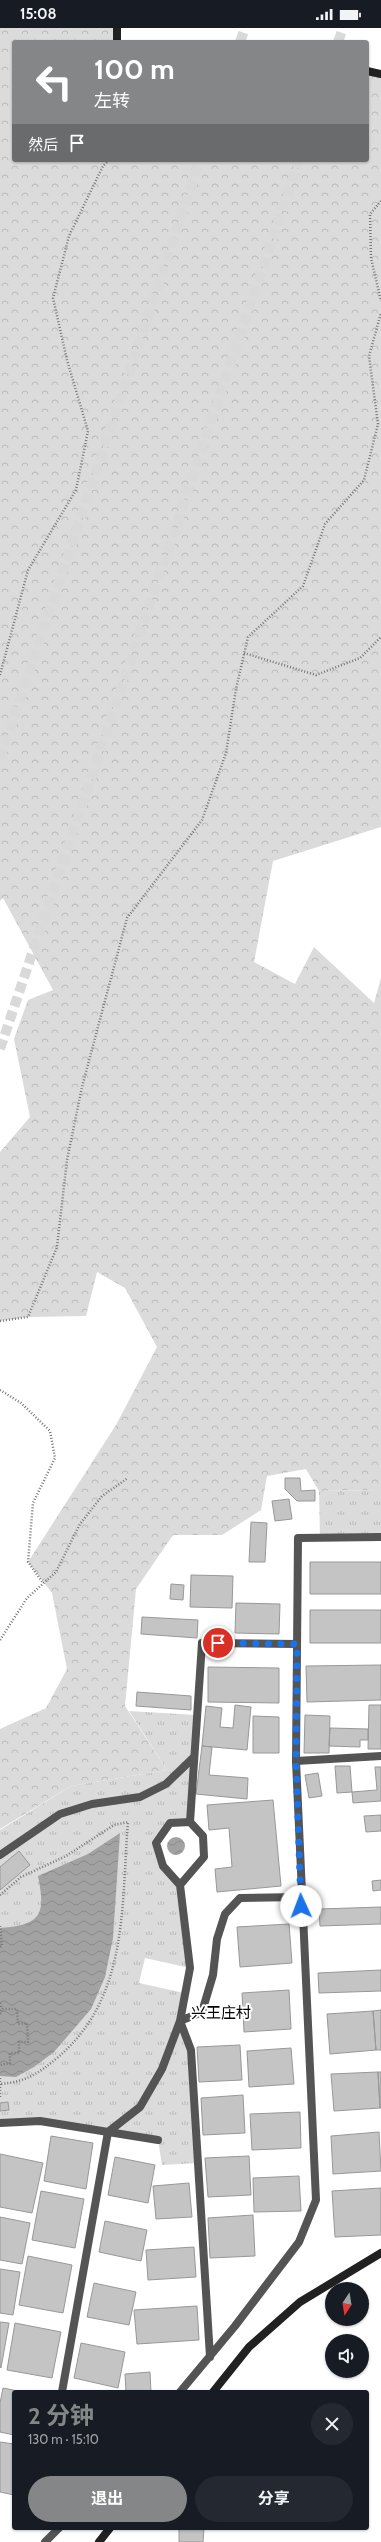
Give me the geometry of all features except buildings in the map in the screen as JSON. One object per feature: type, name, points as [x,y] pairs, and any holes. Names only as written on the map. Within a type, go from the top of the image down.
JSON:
[{"type":"street","points":[[117,28],[117,40]]},
{"type":"street","points":[[369,71],[381,74]]},
{"type":"street","points":[[182,2390],[210,2357],[298,2242],[316,2200],[296,1761],[298,1538],[381,1537]]},
{"type":"street","points":[[180,1885],[204,1857],[203,1836],[190,1822],[193,1758],[202,1643],[297,1644]]},
{"type":"street","points":[[296,1761],[381,1756]]},
{"type":"street","points":[[0,1855],[60,1814],[92,1804],[140,1797],[166,1784],[193,1758]]},
{"type":"street","points":[[62,2390],[108,2132],[140,2106],[162,2069],[180,2022],[190,1968],[180,1885],[163,1866],[156,1843],[170,1823],[190,1822]]},
{"type":"street","points":[[180,2022],[202,2012],[213,1975],[217,1939],[225,1914],[240,1898],[301,1897]]},
{"type":"street","points":[[180,2022],[191,2050],[210,2357]]},
{"type":"street","points":[[0,2123],[40,2121],[158,2140]]},
{"type":"street","points":[[215,2390],[249,2347],[300,2302],[381,2254]]},
{"type":"street","points":[[45,2542],[57,2530]]},
{"type":"street","points":[[99,2542],[108,2530]]},
{"type":"path","points":[[0,676],[28,570],[76,490],[88,431],[67,360],[53,298],[69,236],[103,166],[107,162]]},
{"type":"path","points":[[381,201],[370,214],[371,258],[381,301]]},
{"type":"path","points":[[0,1321],[28,1317],[57,1247],[67,1160],[80,1095],[127,918],[202,820],[226,752],[236,688],[248,636],[303,586],[325,524],[364,480],[378,424],[369,356],[381,314]]},
{"type":"path","points":[[244,653],[316,675],[360,658],[381,637]]},
{"type":"path","points":[[0,1390],[21,1403],[50,1431],[55,1458],[33,1503],[28,1562],[43,1583]]},
{"type":"path","points":[[0,1640],[27,1598],[56,1572],[80,1524],[102,1496],[128,1478]]},
{"type":"path","points":[[0,1896],[21,1877],[66,1856],[114,1825],[128,1822],[118,1946],[112,1978],[99,2008],[84,2032],[40,2072],[16,2083],[0,2084]]},
{"type":"path","points":[[0,1926],[2,1946],[0,1947]]},
{"type":"path","points":[[0,2003],[2,2009],[0,2014]]},
{"type":"path","points":[[0,2065],[10,2063],[10,2053],[19,2053],[19,2042],[28,2042],[27,2023],[18,2024],[16,2009],[2,2009]]},
{"type":"path","points":[[0,2078],[0,2099]]},
{"type":"green space","points":[[0,28],[117,28],[117,40],[12,40],[12,162],[369,162],[369,71],[381,74],[381,827],[273,861],[254,962],[295,984],[314,947],[374,1003],[381,978],[381,1490],[319,1491],[306,1469],[267,1476],[261,1510],[222,1535],[173,1535],[136,1589],[125,1706],[167,1770],[71,1786],[0,1829],[0,1729],[46,1708],[67,1669],[52,1593],[28,1562],[116,1425],[157,1347],[125,1288],[97,1272],[86,1316],[28,1317],[0,1321],[0,1152],[30,1117],[14,1039],[28,1000],[53,990],[3,898],[0,901]]},
{"type":"green space","points":[[381,1490],[381,1537],[320,1538],[319,1491]]},
{"type":"green space","points":[[129,1711],[196,1715],[190,1822],[170,1823],[156,1843],[163,1866],[180,1885],[190,1968],[145,1958],[139,1983],[184,1993],[180,2021],[191,2050],[198,2163],[162,2165],[158,2140],[40,2121],[0,2123],[0,1830],[71,1786],[167,1770]]},
{"type":"water","points":[[120,1833],[113,1938],[105,1977],[91,2009],[54,2052],[34,2067],[16,2077],[0,2076],[0,1928],[14,1927],[24,1924],[32,1921],[37,1916],[40,1909],[41,1900],[38,1876],[88,1854]]},
{"type":"water","points":[[172,1837],[180,1837],[185,1842],[183,1853],[180,1855],[172,1855],[167,1850],[167,1842]]},
{"type":"tunnel","points":[[241,40],[245,28]]},
{"type":"tunnel","points":[[339,40],[343,28]]},
{"type":"tunnel","points":[[0,759],[199,162]]},
{"type":"tunnel","points":[[0,1049],[298,162]]},
{"type":"district","name":"兴王庄村","points":[[221,2013]]},
{"type":"route","points":[[218,1643],[297,1644],[296,1761],[301,1906]]}]
